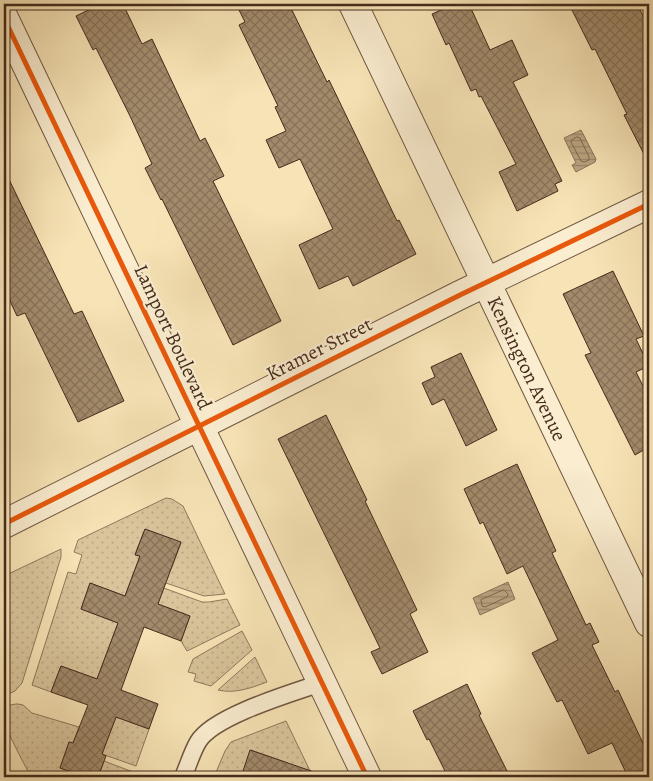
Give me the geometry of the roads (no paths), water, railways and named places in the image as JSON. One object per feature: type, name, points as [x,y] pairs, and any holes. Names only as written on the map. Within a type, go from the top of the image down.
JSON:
[{"type":"street","name":"Kensington Avenue","points":[[354,4],[649,623]]},
{"type":"street","name":"Lamport Boulevard","points":[[4,18],[366,777]]},
{"type":"street","name":"Kramer Street","points":[[4,524],[485,282],[649,204]]},
{"type":"lane","points":[[183,777],[198,741],[213,726],[235,715],[321,682]]},
{"type":"water","points":[[581,130],[596,159],[595,162],[576,172],[572,165],[576,163],[564,138]]},
{"type":"water","points":[[508,582],[515,599],[480,615],[473,598]]}]
